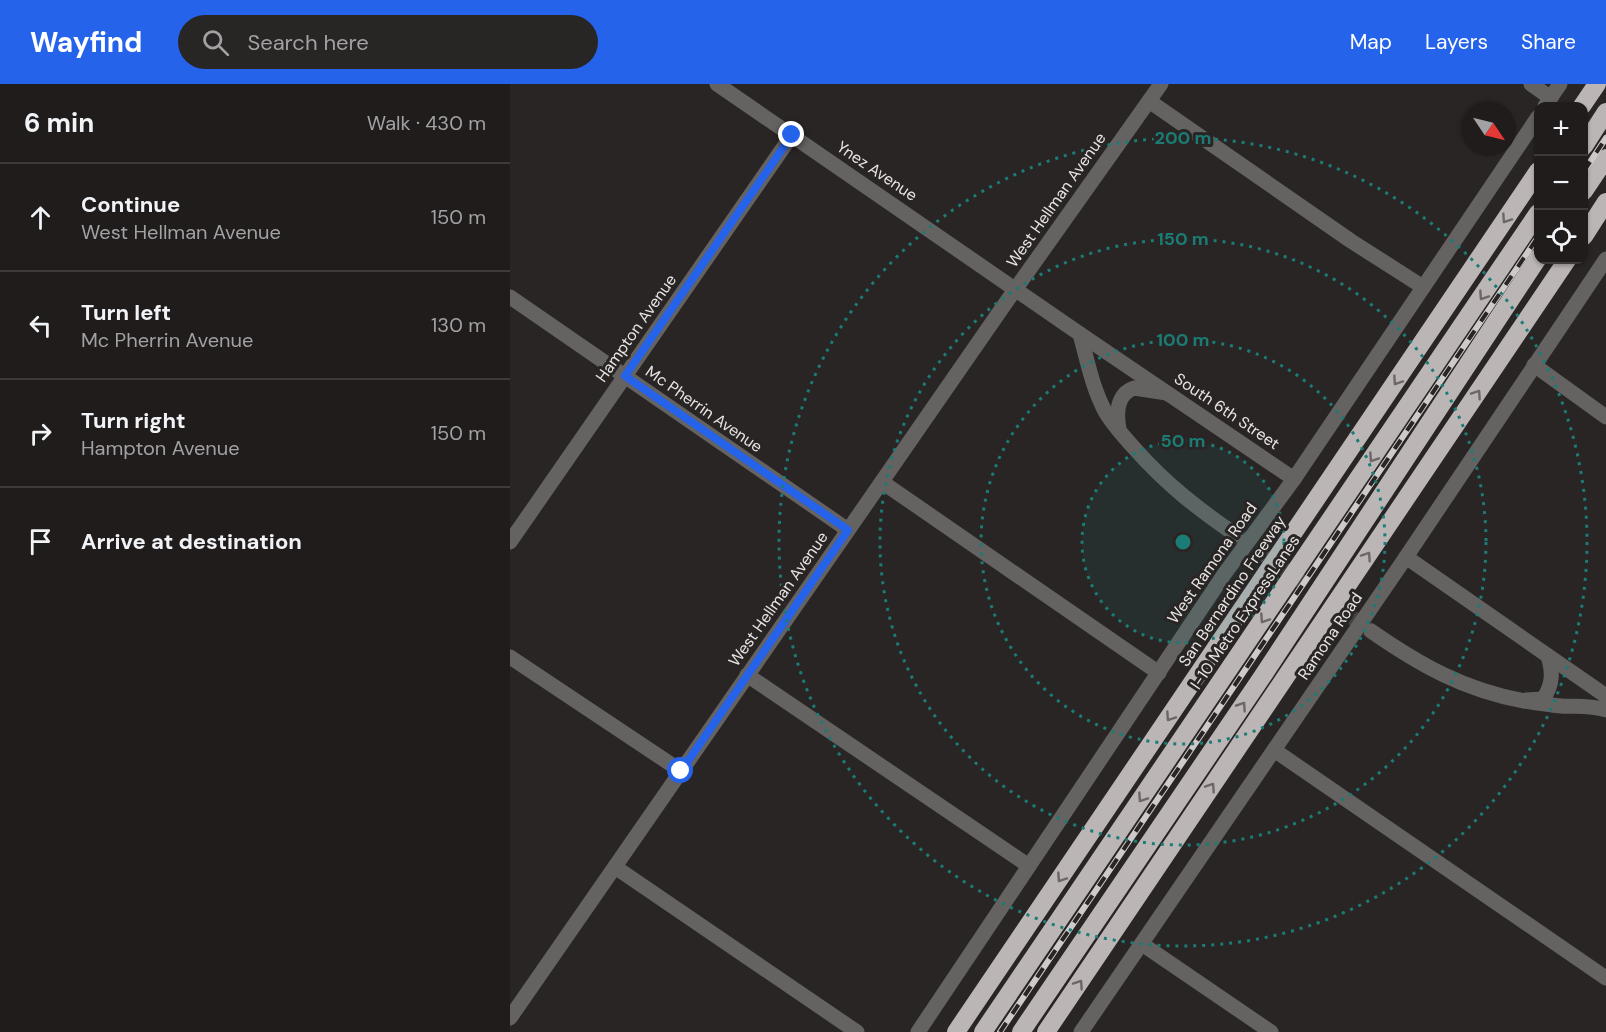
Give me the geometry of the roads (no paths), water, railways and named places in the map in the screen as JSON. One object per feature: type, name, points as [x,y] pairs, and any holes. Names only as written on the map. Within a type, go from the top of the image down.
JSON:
[{"type":"highway","points":[[1585,102],[1597,84]]},
{"type":"highway","points":[[1588,140],[1606,112]]},
{"type":"highway","points":[[1588,185],[1606,158]]},
{"type":"highway","name":"San Bernardino Freeway","points":[[956,1032],[1534,178]]},
{"type":"highway","points":[[1588,230],[1606,202]]},
{"type":"highway","name":"I-10 Metro ExpressLanes","points":[[983,1032],[1534,220]]},
{"type":"highway","points":[[1021,1032],[1262,677],[1535,264]]},
{"type":"highway","points":[[1046,1032],[1564,264]]},
{"type":"street","name":"Ynez Avenue","points":[[717,84],[1016,288]]},
{"type":"street","name":"West Hellman Avenue","points":[[512,1011],[1161,84]]},
{"type":"street","points":[[1531,84],[1548,102],[1560,84]]},
{"type":"street","points":[[1149,101],[1351,241],[1423,287]]},
{"type":"street","name":"West Ramona Road","points":[[918,1032],[1225,573],[1294,479],[1534,124]]},
{"type":"street","name":"Hampton Avenue","points":[[510,542],[792,135]]},
{"type":"street","name":"Ramona Road","points":[[1081,1032],[1406,557],[1606,259]]},
{"type":"street","name":"South 6th Street","points":[[1016,288],[1294,479]]},
{"type":"street","name":"Mc Pherrin Avenue","points":[[510,297],[848,530]]},
{"type":"street","points":[[1080,334],[1098,393],[1106,412],[1119,432],[1155,472],[1180,495],[1236,535]]},
{"type":"street","points":[[1534,365],[1606,417]]},
{"type":"street","points":[[1119,432],[1116,414],[1124,395],[1129,390],[1134,388],[1167,393]]},
{"type":"street","points":[[882,482],[1159,673]]},
{"type":"street","points":[[1406,557],[1606,696]]},
{"type":"street","points":[[1371,631],[1435,672],[1480,689],[1523,701],[1560,706],[1596,706],[1606,710]]},
{"type":"street","points":[[1523,701],[1543,699],[1549,690],[1551,668],[1548,656]]},
{"type":"street","points":[[510,657],[681,771]]},
{"type":"street","points":[[747,675],[1029,866]]},
{"type":"street","points":[[1274,750],[1606,978]]},
{"type":"street","points":[[615,867],[856,1032]]},
{"type":"street","points":[[1142,944],[1271,1032]]},
{"type":"tunnel","points":[[1236,535],[1371,631]]},
{"type":"railway","points":[[1588,165],[1606,138]]},
{"type":"railway","points":[[1000,1032],[1534,243]]}]
